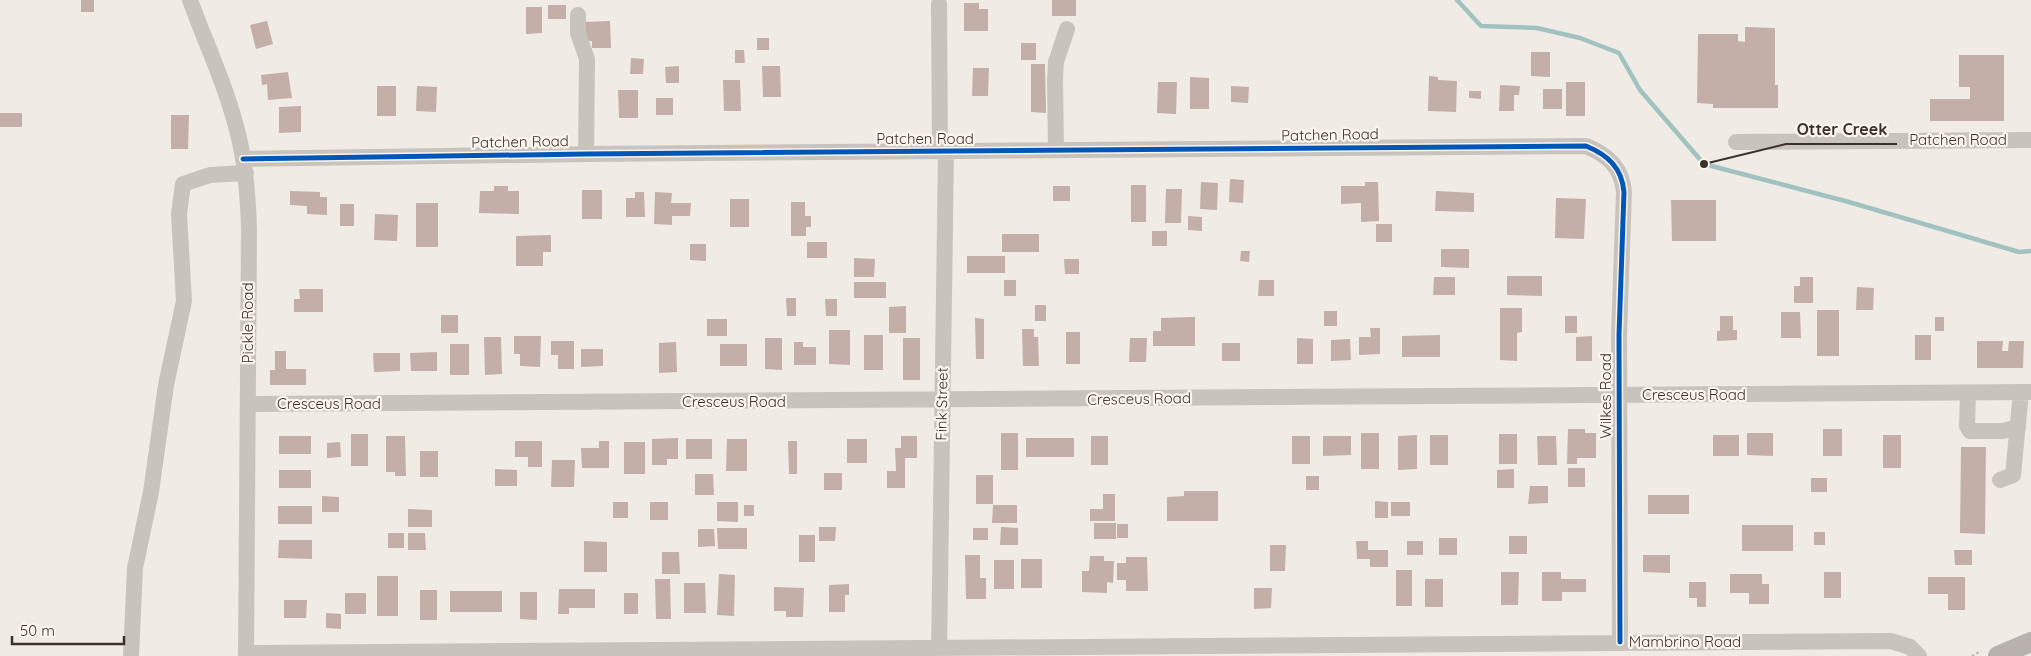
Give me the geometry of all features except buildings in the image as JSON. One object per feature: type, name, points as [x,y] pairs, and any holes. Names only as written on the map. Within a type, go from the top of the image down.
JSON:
[{"type":"main road","points":[[1998,656],[2031,642]]},
{"type":"street","name":"Pickle Road","points":[[190,0],[229,103],[244,166],[249,229],[246,655]]},
{"type":"street","name":"Fink Street","points":[[939,4],[943,151],[939,652]]},
{"type":"street","points":[[578,15],[578,33],[587,59],[586,154]]},
{"type":"street","points":[[1056,150],[1056,62],[1067,29]]},
{"type":"street","name":"Patchen Road","points":[[1736,142],[2031,140]]},
{"type":"street","name":"Patchen Road","points":[[131,656],[135,568],[151,492],[166,385],[184,301],[179,214],[183,184],[210,174],[244,166],[586,154],[1575,145],[1586,146],[1605,156]]},
{"type":"street","name":"Wilkes Road","points":[[1605,156],[1620,171],[1624,192],[1620,274],[1620,642]]},
{"type":"street","points":[[1968,392],[1967,426],[1970,431],[2003,431],[2018,428]]},
{"type":"street","points":[[2000,480],[2013,475],[2018,428],[2026,392]]},
{"type":"street","name":"Cresceus Road","points":[[248,404],[942,401],[2026,392]]},
{"type":"street","name":"Mambrino Road","points":[[246,655],[939,652],[1620,642],[1891,641],[1910,648],[1919,656]]},
{"type":"waterway","points":[[1457,0],[1481,26],[1537,28],[1580,38],[1619,53],[1640,90],[1704,164],[1849,202],[2019,252],[2031,251]]},
{"type":"cycle path","points":[[243,159],[586,154],[1586,146],[1607,158],[1617,169],[1624,192],[1619,335],[1620,642]]},
{"type":"place","name":"Otter Creek","points":[[1704,164]]}]
